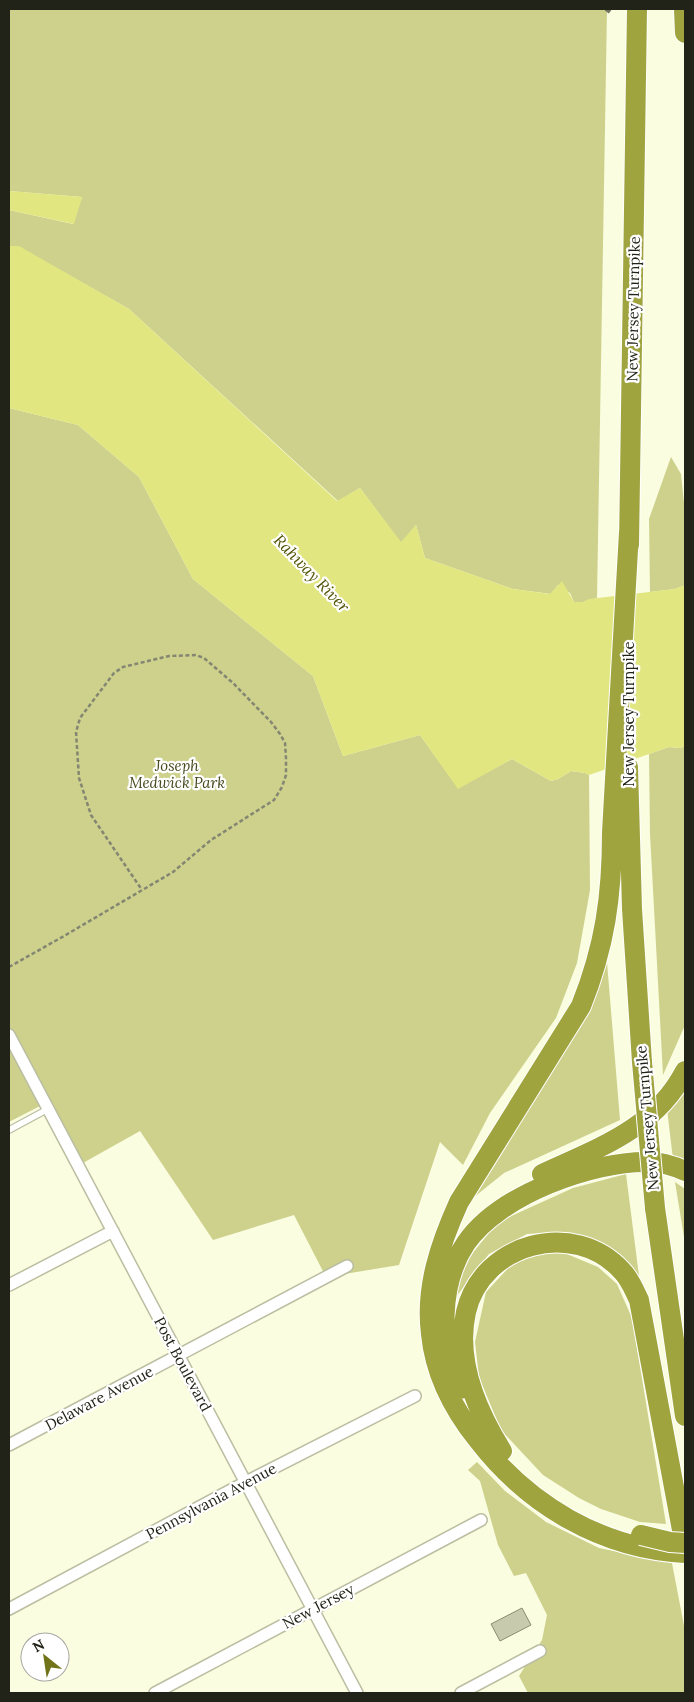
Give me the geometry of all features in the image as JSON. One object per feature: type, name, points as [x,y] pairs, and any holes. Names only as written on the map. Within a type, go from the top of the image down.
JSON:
[{"type":"highway","name":"New Jersey Turnpike","points":[[637,9],[629,532],[621,830],[656,1208],[685,1416]]},
{"type":"highway","points":[[684,9],[685,33]]},
{"type":"highway","points":[[502,1452],[486,1425],[477,1404],[466,1365],[464,1336],[466,1312],[473,1293],[484,1275],[500,1260],[517,1250],[534,1244],[553,1242],[591,1249],[608,1259],[622,1271],[632,1285],[639,1300],[685,1544],[613,1539],[585,1528],[560,1515],[536,1499],[513,1480],[483,1447],[458,1412],[444,1388],[430,1334],[429,1308],[432,1278],[448,1227],[459,1202],[581,1006],[594,970],[606,926],[612,866],[621,830]]},
{"type":"highway","points":[[432,1278],[442,1256],[455,1236],[491,1200],[514,1187],[618,1138],[642,1123],[664,1102],[685,1071]]},
{"type":"highway","points":[[685,1170],[649,1162],[606,1166],[572,1175],[536,1190],[500,1210],[481,1226],[466,1243],[455,1265],[449,1285],[445,1316],[448,1351],[458,1384],[469,1406],[502,1452],[530,1478],[568,1504],[593,1518],[642,1541],[685,1553]]},
{"type":"street","name":"Post Boulevard","points":[[9,1035],[357,1693]]},
{"type":"street","points":[[9,1285],[113,1231]]},
{"type":"street","name":"Delaware Avenue","points":[[9,1445],[347,1266]]},
{"type":"street","name":"Pennsylvania Avenue","points":[[9,1609],[246,1482],[415,1396]]},
{"type":"street","name":"New Jersey","points":[[155,1693],[481,1520]]},
{"type":"street","points":[[461,1693],[540,1651]]},
{"type":"lane","points":[[9,1130],[48,1109]]},
{"type":"path","points":[[9,967],[142,890],[173,872],[211,840],[274,800],[282,787],[286,775],[285,743],[280,734],[271,722],[233,683],[204,658],[196,654],[169,656],[124,667],[114,673],[80,718],[76,732],[79,778],[91,816],[142,890]]},
{"type":"green space","points":[[9,9],[607,9],[597,598],[583,602],[574,602],[570,593],[558,585],[551,594],[513,589],[425,558],[416,525],[401,543],[360,488],[338,501],[129,309],[19,247],[9,246],[9,210],[73,224],[82,197],[9,191]]},
{"type":"green space","name":"Joseph Medwick Park","points":[[9,408],[78,425],[139,477],[193,579],[313,676],[343,756],[420,735],[458,788],[512,759],[551,781],[571,771],[589,775],[590,890],[577,963],[556,1018],[490,1113],[463,1165],[440,1142],[399,1265],[326,1277],[294,1215],[213,1240],[140,1131],[74,1168],[42,1105],[9,1122]]},
{"type":"green space","points":[[671,457],[681,474],[685,513],[685,585],[675,589],[650,592],[649,519]]},
{"type":"green space","points":[[685,746],[685,1025],[663,1075],[650,834],[649,754],[669,747],[680,748]]},
{"type":"green space","points":[[607,962],[620,1120],[504,1173],[468,1202],[591,993]]},
{"type":"green space","points":[[685,1081],[685,1162],[673,1159],[667,1109]]},
{"type":"green space","points":[[626,1174],[639,1276],[602,1252],[562,1232],[527,1234],[489,1254],[456,1297],[462,1266],[498,1222],[573,1188]]},
{"type":"green space","points":[[675,1182],[685,1189],[685,1243]]},
{"type":"green space","points":[[562,1252],[598,1267],[617,1284],[632,1318],[666,1524],[640,1522],[601,1509],[579,1498],[543,1475],[501,1430],[479,1377],[475,1342],[486,1292],[513,1263],[538,1253]]},
{"type":"green space","points":[[477,1462],[505,1491],[546,1522],[599,1548],[672,1563],[685,1631],[685,1693],[528,1693],[519,1676],[542,1640],[547,1615],[526,1573],[514,1576],[498,1545],[480,1481],[468,1470]]},
{"type":"water","points":[[9,191],[82,197],[74,224],[9,210]]},
{"type":"water","name":"Rahway River","points":[[9,246],[19,246],[129,309],[337,501],[360,488],[401,542],[416,525],[425,558],[513,589],[550,594],[562,581],[574,602],[675,589],[685,585],[685,746],[680,748],[669,747],[589,775],[571,771],[551,781],[512,759],[458,789],[420,735],[343,756],[313,676],[193,579],[139,477],[78,425],[9,408]]},
{"type":"building","points":[[522,1608],[531,1625],[500,1641],[491,1624]]},
{"type":"railway","points":[[606,9],[610,12]]}]
